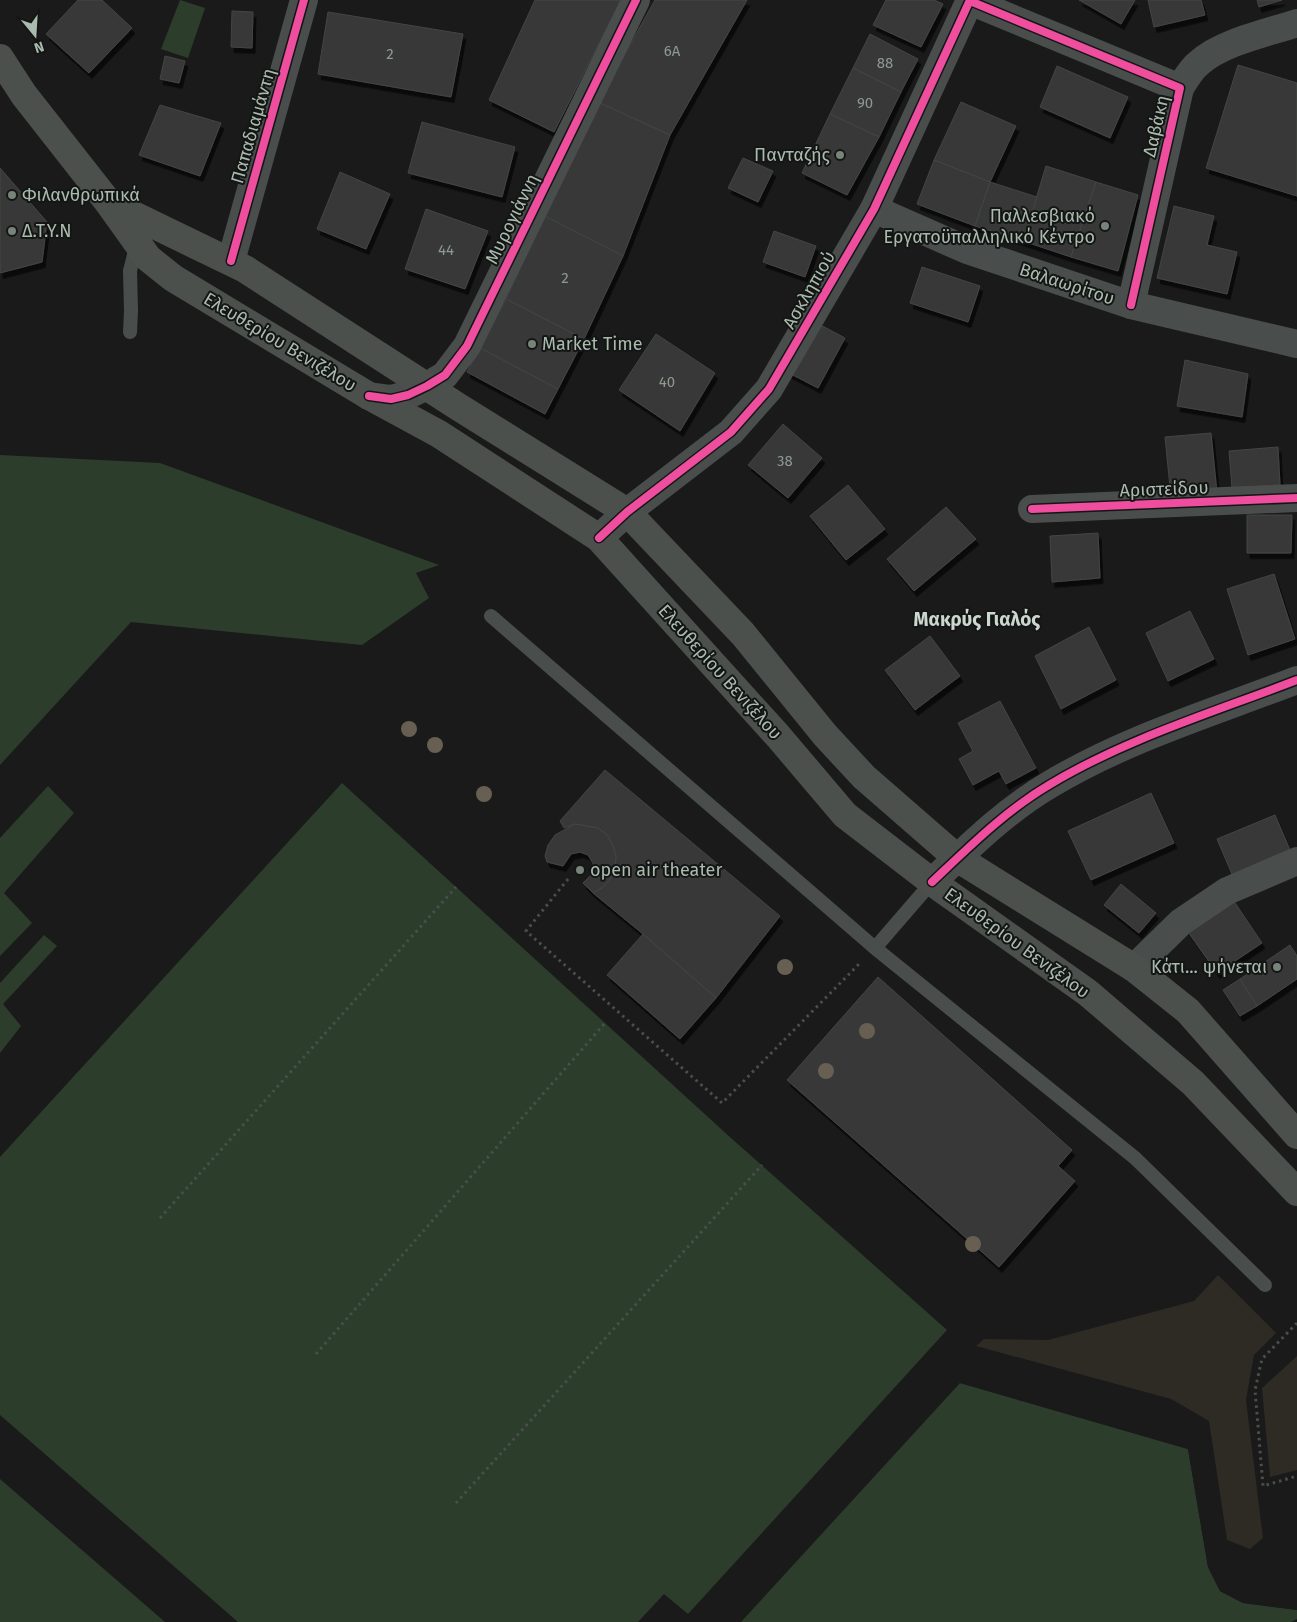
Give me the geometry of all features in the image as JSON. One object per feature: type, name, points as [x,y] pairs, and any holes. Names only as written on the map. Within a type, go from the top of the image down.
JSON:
[{"type":"main road","name":"Ελευθερίου Βενιζέλου","points":[[0,58],[51,130],[108,202],[148,258],[173,278],[369,396],[439,434],[599,538],[778,736],[845,815],[932,882],[1103,1006],[1193,1083],[1297,1192]]},
{"type":"main road","name":"Ελευθερίου Βενιζέλου","points":[[108,202],[231,261],[627,512],[743,634],[864,778],[957,858],[1134,968],[1188,1011],[1297,1135]]},
{"type":"street","name":"Παπαδιαμάντη","points":[[231,261],[304,0]]},
{"type":"street","name":"Μυρογιάννη","points":[[369,396],[391,399],[408,395],[426,386],[445,375],[467,346],[636,0]]},
{"type":"street","name":"Δαβάκη","points":[[970,0],[1180,88],[1131,305]]},
{"type":"street","name":"Ασκληπιού","points":[[599,538],[627,512],[730,432],[769,389],[874,209],[970,0]]},
{"type":"street","points":[[1180,88],[1198,63],[1214,53],[1238,42],[1297,23]]},
{"type":"street","name":"Βαλαωρίτου","points":[[874,209],[967,250],[1131,305],[1297,348]]},
{"type":"street","name":"Αριστείδου","points":[[1032,509],[1297,498]]},
{"type":"street","points":[[932,882],[1000,818],[1048,785],[1124,747],[1297,680]]},
{"type":"street","points":[[1134,968],[1181,922],[1227,891],[1297,861]]},
{"type":"lane","points":[[130,332],[132,311],[130,271],[137,243]]},
{"type":"lane","points":[[491,616],[875,948],[1135,1158],[1265,1285]]},
{"type":"lane","points":[[875,948],[932,882]]},
{"type":"path","points":[[568,879],[526,931],[722,1103],[875,948]]},
{"type":"path","points":[[160,1218],[456,888]]},
{"type":"path","points":[[316,1354],[605,1022]]},
{"type":"path","points":[[456,1503],[762,1165]]},
{"type":"path","points":[[1297,1323],[1262,1359],[1256,1390],[1264,1486],[1297,1476]]},
{"type":"shaded area","points":[[180,0],[205,8],[188,58],[161,49]]},
{"type":"shaded area","points":[[0,455],[160,463],[439,565],[416,573],[429,598],[362,645],[131,622],[0,765]]},
{"type":"shaded area","points":[[342,783],[731,1138],[947,1330],[688,1614],[664,1594],[638,1622],[238,1622],[0,1415],[0,1157]]},
{"type":"shaded area","points":[[48,786],[74,813],[4,893],[32,923],[0,956],[0,838]]},
{"type":"shaded area","points":[[44,935],[57,946],[3,1004],[21,1026],[0,1053],[0,983]]},
{"type":"shaded area","points":[[1218,1275],[1276,1333],[1254,1355],[1246,1400],[1263,1538],[1250,1549],[1227,1540],[1209,1421],[1171,1399],[976,1346],[984,1339],[1048,1340],[1194,1301]]},
{"type":"shaded area","points":[[1297,1356],[1297,1470],[1270,1477],[1262,1388]]},
{"type":"shaded area","points":[[960,1383],[1188,1449],[1208,1567],[1220,1591],[1243,1603],[1297,1610],[1297,1619],[1291,1622],[741,1622]]},
{"type":"shaded area","points":[[0,1479],[165,1622],[0,1622]]},
{"type":"pier","points":[[962,1381],[1190,1447],[1211,1566],[1222,1590],[1244,1601],[1281,1604],[1297,1607],[1297,1610],[1243,1603],[1220,1591],[1208,1567],[1188,1449],[960,1383]]},
{"type":"building","points":[[78,0],[102,0],[132,28],[89,73],[46,34]]},
{"type":"building","points":[[535,0],[621,0],[554,132],[489,100]]},
{"type":"building","points":[[655,0],[747,0],[670,135],[598,102]]},
{"type":"building","points":[[886,0],[934,0],[943,4],[921,47],[873,25]]},
{"type":"building","points":[[1079,0],[1135,0],[1121,24]]},
{"type":"building","points":[[1148,0],[1201,0],[1205,15],[1154,27]]},
{"type":"building","points":[[1257,0],[1282,0],[1259,7]]},
{"type":"building","points":[[232,11],[253,12],[252,48],[231,47]]},
{"type":"building","points":[[328,12],[463,34],[451,97],[318,74]]},
{"type":"building","points":[[870,34],[918,59],[901,92],[853,68]]},
{"type":"building","points":[[165,56],[185,61],[179,83],[160,79]]},
{"type":"building","points":[[1238,65],[1297,83],[1297,196],[1206,168]]},
{"type":"building","points":[[1057,66],[1128,97],[1110,138],[1040,107]]},
{"type":"building","points":[[853,68],[901,92],[879,137],[830,114]]},
{"type":"building","points":[[598,102],[670,135],[623,256],[545,216]]},
{"type":"building","points":[[961,102],[1016,126],[990,182],[934,160]]},
{"type":"building","points":[[160,105],[221,123],[200,176],[139,155]]},
{"type":"building","name":"Πανταζής","points":[[830,114],[879,137],[847,195],[802,173]]},
{"type":"building","points":[[422,122],[515,147],[502,197],[408,173]]},
{"type":"building","points":[[743,158],[773,171],[758,202],[728,188]]},
{"type":"building","points":[[934,160],[990,182],[975,226],[917,204]]},
{"type":"building","points":[[1046,166],[1096,182],[1071,257],[1023,241]]},
{"type":"building","name":"Φιλανθρωπικά","points":[[0,168],[47,222],[42,262],[0,273]]},
{"type":"building","points":[[340,172],[390,194],[366,249],[317,229]]},
{"type":"building","points":[[990,182],[1037,197],[1023,241],[975,226]]},
{"type":"building","name":"Παλλεσβιακό Εργατοϋπαλληλικό Κέντρο","points":[[1096,182],[1138,195],[1118,271],[1071,257]]},
{"type":"building","points":[[1174,206],[1214,216],[1207,245],[1237,252],[1227,294],[1157,278]]},
{"type":"building","points":[[426,209],[488,231],[465,289],[405,269]]},
{"type":"building","points":[[545,216],[623,256],[584,339],[506,299]]},
{"type":"building","points":[[774,231],[816,246],[805,277],[763,262]]},
{"type":"building","points":[[922,267],[980,286],[968,322],[910,303]]},
{"type":"building","name":"Market Time","points":[[506,299],[584,339],[558,389],[480,348]]},
{"type":"building","points":[[813,321],[845,338],[818,388],[785,371]]},
{"type":"building","points":[[656,334],[715,373],[680,431],[619,390]]},
{"type":"building","points":[[480,348],[558,389],[545,414],[467,372]]},
{"type":"building","points":[[1185,360],[1248,374],[1242,417],[1177,406]]},
{"type":"building","points":[[783,424],[822,458],[788,498],[748,465]]},
{"type":"building","points":[[1211,433],[1217,493],[1171,497],[1165,437]]},
{"type":"building","points":[[1278,447],[1280,485],[1232,488],[1229,451]]},
{"type":"building","points":[[848,485],[885,529],[846,560],[810,516]]},
{"type":"building","points":[[946,507],[976,539],[914,591],[887,559]]},
{"type":"building","points":[[1247,515],[1292,515],[1291,553],[1247,553]]},
{"type":"building","points":[[1098,533],[1100,578],[1052,582],[1050,536]]},
{"type":"building","points":[[1274,574],[1295,639],[1248,655],[1227,589]]},
{"type":"building","points":[[1190,611],[1214,659],[1168,681],[1146,633]]},
{"type":"building","points":[[1089,627],[1116,680],[1061,709],[1035,656]]},
{"type":"building","points":[[930,636],[960,676],[915,710],[885,670]]},
{"type":"building","points":[[1000,701],[1036,768],[1006,784],[999,771],[973,785],[959,759],[973,751],[958,723]]},
{"type":"building","points":[[605,770],[780,916],[716,998],[593,893],[603,887],[611,878],[615,868],[616,856],[613,845],[607,835],[598,828],[575,824],[564,828],[560,821]]},
{"type":"building","points":[[1151,793],[1174,843],[1091,880],[1068,831]]},
{"type":"building","points":[[1275,815],[1293,857],[1235,881],[1217,839]]},
{"type":"building","points":[[575,824],[598,828],[607,835],[613,845],[616,856],[615,868],[611,878],[603,887],[593,893],[583,883],[594,872],[593,863],[588,855],[580,852],[571,854],[563,866],[547,862],[545,856],[548,845],[555,835]]},
{"type":"building","points":[[1121,884],[1156,913],[1139,933],[1104,905]]},
{"type":"building","points":[[1227,891],[1262,943],[1217,973],[1181,922]]},
{"type":"building","points":[[643,934],[716,998],[680,1039],[607,975]]},
{"type":"building","name":"Κάτι... ψήνεται","points":[[1290,945],[1297,956],[1297,979],[1257,1006],[1240,979]]},
{"type":"building","points":[[878,977],[1072,1150],[1058,1166],[1075,1181],[999,1267],[787,1080]]},
{"type":"building","points":[[1240,979],[1257,1006],[1240,1016],[1223,990]]},
{"type":"cycle path","points":[[231,261],[304,0]]},
{"type":"cycle path","points":[[369,396],[391,399],[408,395],[427,386],[445,375],[467,346],[636,0]]},
{"type":"cycle path","points":[[599,538],[627,512],[731,432],[769,389],[874,209],[970,0]]},
{"type":"cycle path","points":[[970,1],[1180,88],[1131,305]]},
{"type":"cycle path","points":[[1032,509],[1297,498]]},
{"type":"cycle path","points":[[932,882],[988,830],[1017,806],[1049,785],[1139,740],[1297,680]]},
{"type":"place","name":"Πανταζής","points":[[840,155]]},
{"type":"place","name":"Φιλανθρωπικά","points":[[12,195]]},
{"type":"place","name":"Παλλεσβιακό Εργατοϋπαλληλικό Κέντρο","points":[[1105,226]]},
{"type":"place","name":"Δ.Τ.Υ.Ν","points":[[12,231]]},
{"type":"place","name":"Market Time","points":[[532,344]]},
{"type":"place","name":"open air theater","points":[[580,870]]},
{"type":"place","name":"Κάτι... ψήνεται","points":[[1277,967]]},
{"type":"district","name":"Μακρύς Γιαλός","points":[[977,619]]}]
